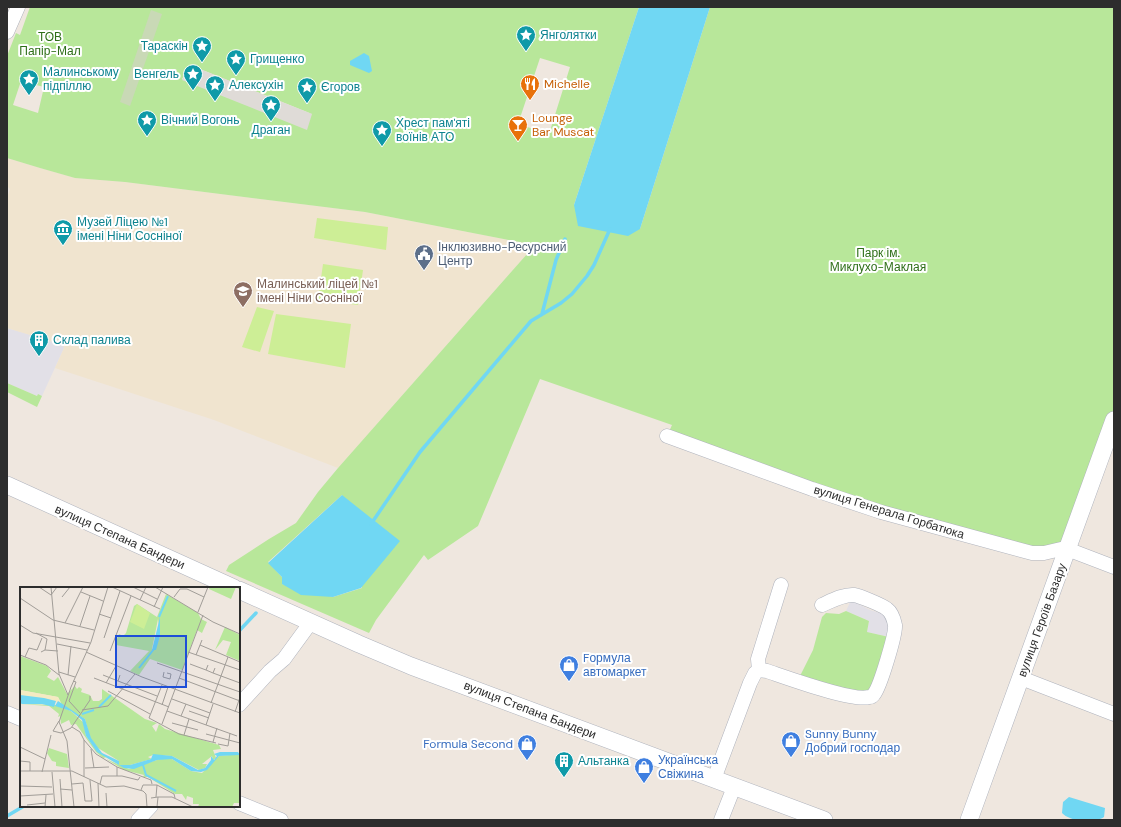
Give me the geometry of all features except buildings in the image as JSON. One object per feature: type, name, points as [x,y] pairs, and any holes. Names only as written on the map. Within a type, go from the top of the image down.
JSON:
[{"type":"street","points":[[7,32],[18,7]]},
{"type":"street","name":"вулиця Героїв Базару","points":[[969,820],[1114,420]]},
{"type":"street","name":"вулиця Генерала Горбатюка","points":[[667,436],[812,489],[896,516],[1032,553],[1044,553],[1067,549]]},
{"type":"street","name":"вулиця Степана Бандери","points":[[7,485],[232,587]]},
{"type":"street","points":[[1067,549],[1114,567]]},
{"type":"street","points":[[759,670],[758,659],[781,585]]},
{"type":"street","name":"вулиця Степана Бандери","points":[[240,590],[411,666],[824,820]]},
{"type":"street","points":[[714,779],[750,683],[755,673],[759,670],[767,671],[854,697],[867,698],[874,695],[880,683],[895,627],[888,609],[877,603],[853,595],[845,596],[822,605]]},
{"type":"street","points":[[240,704],[284,659],[312,622]]},
{"type":"street","points":[[1021,678],[1114,714]]},
{"type":"street","points":[[7,714],[20,719]]},
{"type":"street","points":[[721,820],[734,787]]},
{"type":"street","points":[[240,803],[281,820]]},
{"type":"street","points":[[138,820],[150,807]]},
{"type":"shaded area","points":[[190,65],[312,114],[307,130],[182,80]]},
{"type":"shaded area","name":"Малинський ліцей №1 імені Ніни Сосніної","points":[[7,158],[75,178],[125,182],[365,212],[535,245],[338,468],[214,420],[55,368],[64,348],[63,345],[7,328],[7,198],[10,189],[7,186]]},
{"type":"shaded area","points":[[7,328],[56,342],[64,346],[42,396],[38,394],[37,396],[7,383]]},
{"type":"shaded area","points":[[851,600],[870,610],[886,615],[889,619],[889,637],[867,632],[869,621],[846,611]]},
{"type":"green space","name":"Парк ім. Миклухо-Маклая","points":[[30,7],[639,7],[574,205],[640,229],[710,7],[1114,7],[1114,420],[1067,549],[1032,553],[667,436],[672,425],[540,379],[478,526],[428,560],[424,555],[376,620],[369,633],[226,571],[229,565],[296,523],[318,492],[338,468],[535,245],[365,212],[125,182],[75,178],[7,158],[7,56],[16,33],[20,35]],"holes":[[[540,58],[570,67],[549,134],[518,124]],[[190,65],[312,114],[182,79]],[[21,81],[44,87],[38,113],[13,105]],[[342,495],[362,588],[333,597],[282,584],[282,577],[268,562]]]},
{"type":"green space","points":[[151,10],[162,14],[130,106],[120,102]]},
{"type":"green space","points":[[317,218],[388,227],[386,250],[314,238]]},
{"type":"green space","points":[[323,264],[363,270],[358,305],[318,300]]},
{"type":"green space","points":[[257,307],[274,311],[260,352],[242,347]]},
{"type":"green space","points":[[276,314],[351,324],[345,368],[268,354]]},
{"type":"green space","points":[[7,383],[37,396],[38,394],[42,396],[37,407],[7,392]]},
{"type":"green space","points":[[846,611],[869,621],[867,632],[889,637],[878,675],[867,694],[799,678],[813,650],[822,617],[826,613],[839,614]]},
{"type":"water","points":[[639,7],[710,7],[640,229],[628,236],[578,226],[574,205]]},
{"type":"water","points":[[364,53],[369,56],[372,71],[369,73],[350,65],[350,61]]},
{"type":"water","points":[[342,495],[400,541],[361,588],[333,597],[301,595],[282,584],[282,577],[268,563]]},
{"type":"water","points":[[1069,797],[1105,808],[1104,817],[1097,820],[1087,821],[1067,817],[1062,813],[1063,802]]},
{"type":"waterway","points":[[371,524],[420,452],[531,321],[561,303],[572,294],[587,276],[594,265],[610,229]]},
{"type":"waterway","points":[[542,314],[556,260],[565,239]]},
{"type":"waterway","points":[[240,630],[256,613]]},
{"type":"waterway","points":[[7,816],[22,807]]},
{"type":"place","name":"Янголятки","points":[[526,52]]},
{"type":"place","name":"Тараскін","points":[[202,63]]},
{"type":"place","name":"Грищенко","points":[[236,76]]},
{"type":"place","name":"Венгель","points":[[193,91]]},
{"type":"place","name":"Малинському підпіллю","points":[[29,96]]},
{"type":"place","name":"Michelle","points":[[530,101]]},
{"type":"place","name":"Алексухін","points":[[215,102]]},
{"type":"place","name":"Єгоров","points":[[307,104]]},
{"type":"place","name":"Драган","points":[[271,122]]},
{"type":"place","name":"Вічний Вогонь","points":[[147,137]]},
{"type":"place","name":"Lounge Bar Muscat","points":[[518,142]]},
{"type":"place","name":"Хрест пам'яті воїнів АТО","points":[[382,147]]},
{"type":"place","name":"Музей Ліцею №1 імені Ніни Сосніної","points":[[63,246]]},
{"type":"place","name":"Інклюзивно-Ресурсний Центр","points":[[424,271]]},
{"type":"place","name":"Малинський ліцей №1 імені Ніни Сосніної","points":[[243,308]]},
{"type":"place","name":"Склад палива","points":[[39,357]]},
{"type":"place","name":"Fормула автомаркет","points":[[569,682]]},
{"type":"place","name":"Sunny Bunny Добрий господар","points":[[791,758]]},
{"type":"place","name":"Formula Second","points":[[527,761]]},
{"type":"place","name":"Альтанка","points":[[564,778]]},
{"type":"place","name":"Українська Свіжина","points":[[644,784]]},
{"type":"park label","name":"ТОВ Папір-Мал","points":[[50,44]]}]
